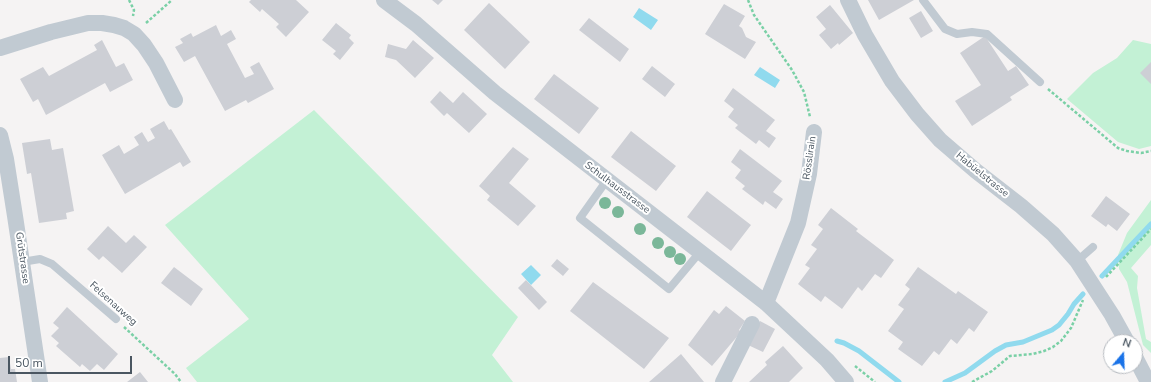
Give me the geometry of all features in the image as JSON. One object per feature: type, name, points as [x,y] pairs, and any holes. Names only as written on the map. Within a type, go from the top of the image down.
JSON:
[{"type":"street","name":"Schulhausstrasse","points":[[384,0],[416,24],[494,93],[766,303],[827,360],[846,382]]},
{"type":"street","name":"Habüelstrasse","points":[[848,0],[865,35],[892,81],[917,114],[940,140],[1021,206],[1052,234],[1077,261],[1123,334]]},
{"type":"street","points":[[0,48],[51,32],[88,23],[114,25],[124,28],[134,34],[144,45],[156,63],[175,100]]},
{"type":"street","name":"Rösslirain","points":[[766,303],[798,223],[809,174],[814,132]]},
{"type":"street","name":"Grütstrasse","points":[[0,135],[7,166],[40,382]]},
{"type":"street","points":[[723,382],[752,324]]},
{"type":"street","points":[[1143,372],[1148,382]]},
{"type":"lane","points":[[923,0],[945,30],[957,34],[972,32],[987,34],[1040,82]]},
{"type":"lane","points":[[607,180],[580,218],[670,289],[700,252]]},
{"type":"lane","points":[[1077,261],[1094,247]]},
{"type":"lane","name":"Felsenauweg","points":[[22,262],[40,259],[52,264],[116,319]]},
{"type":"path","points":[[134,34],[172,0]]},
{"type":"path","name":"Rösslirain","points":[[748,0],[754,15],[792,70],[804,92],[814,132]]},
{"type":"path","points":[[1040,82],[1118,148],[1141,153],[1151,151]]},
{"type":"path","points":[[1104,279],[1151,229]]},
{"type":"path","points":[[972,382],[992,371],[1010,356],[1033,354],[1053,347],[1061,341],[1072,328],[1081,303],[1086,297]]},
{"type":"path","name":"Felsenauweg","points":[[116,319],[181,382]]},
{"type":"green space","points":[[1133,40],[1151,44],[1151,146],[1139,149],[1118,142],[1067,99],[1093,73],[1117,58]]},
{"type":"green space","points":[[314,110],[518,317],[492,355],[513,382],[197,382],[186,368],[249,319],[165,225]]},
{"type":"green space","points":[[1151,200],[1151,245],[1131,268],[1138,276],[1137,288],[1146,339],[1151,342],[1151,353],[1143,345],[1143,334],[1140,334],[1127,282],[1119,269],[1118,255],[1127,233]]},
{"type":"water","points":[[639,8],[658,20],[651,30],[633,17]]},
{"type":"water","points":[[760,67],[780,80],[775,88],[754,75]]},
{"type":"water","points":[[531,265],[541,275],[531,285],[521,274]]},
{"type":"building","points":[[251,0],[296,0],[309,12],[286,37],[276,27],[279,24],[262,9],[260,12],[249,2]]},
{"type":"building","points":[[432,0],[443,0],[438,5]]},
{"type":"building","points":[[868,0],[914,0],[879,20]]},
{"type":"building","points":[[489,3],[530,42],[505,69],[464,30]]},
{"type":"building","points":[[724,4],[745,16],[739,26],[742,28],[746,37],[756,42],[745,59],[705,34]]},
{"type":"building","points":[[830,5],[853,33],[839,45],[838,43],[831,49],[819,35],[826,29],[816,17]]},
{"type":"building","points":[[921,11],[933,31],[921,38],[909,18]]},
{"type":"building","points":[[589,18],[629,49],[620,62],[579,30]]},
{"type":"building","points":[[336,23],[351,35],[349,38],[354,43],[340,60],[333,54],[336,51],[322,40]]},
{"type":"building","points":[[216,25],[221,36],[231,30],[236,39],[227,44],[245,78],[254,74],[250,67],[259,62],[274,89],[248,103],[246,100],[225,111],[195,56],[184,62],[175,47],[183,43],[180,39],[191,33],[193,37]]},
{"type":"building","points":[[985,36],[1008,71],[1016,66],[1029,85],[1010,97],[1012,100],[972,126],[955,101],[981,85],[960,53]]},
{"type":"building","points":[[102,40],[116,67],[124,63],[133,80],[110,92],[105,83],[46,115],[38,99],[33,102],[20,79],[43,67],[49,76],[97,50],[94,45]]},
{"type":"building","points":[[413,40],[434,58],[415,78],[396,60],[385,57],[388,44],[406,49]]},
{"type":"building","points":[[1151,62],[1151,84],[1140,73]]},
{"type":"building","points":[[652,66],[675,84],[665,97],[642,79]]},
{"type":"building","points":[[554,74],[599,108],[579,134],[534,99]]},
{"type":"building","points":[[733,88],[775,120],[766,131],[776,138],[769,148],[759,140],[756,144],[735,128],[738,125],[728,117],[734,109],[724,101]]},
{"type":"building","points":[[440,91],[453,103],[463,92],[487,114],[469,133],[447,113],[444,116],[430,102]]},
{"type":"building","points":[[164,121],[169,130],[171,129],[191,162],[183,167],[180,162],[125,194],[102,155],[119,145],[124,154],[139,145],[134,137],[142,132],[148,142],[155,138],[150,129]]},
{"type":"building","points":[[631,131],[676,166],[656,191],[611,157]]},
{"type":"building","points":[[50,139],[52,150],[63,148],[74,211],[66,213],[67,219],[39,223],[31,173],[27,174],[22,143]]},
{"type":"building","points":[[513,147],[529,159],[509,183],[536,206],[518,226],[487,200],[490,196],[479,186]]},
{"type":"building","points":[[740,149],[782,181],[773,192],[783,199],[776,209],[765,201],[763,205],[742,189],[745,186],[735,178],[741,170],[731,162]]},
{"type":"building","points":[[707,191],[751,225],[731,251],[687,217]]},
{"type":"building","points":[[1106,196],[1130,214],[1117,231],[1108,224],[1106,227],[1091,216]]},
{"type":"building","points":[[831,208],[858,229],[856,231],[894,260],[881,278],[875,274],[862,291],[858,287],[842,309],[825,296],[821,302],[798,284],[810,268],[805,265],[817,249],[811,245],[823,229],[818,225]]},
{"type":"building","points":[[108,226],[126,243],[134,235],[147,247],[122,273],[103,256],[99,260],[87,249]]},
{"type":"building","points":[[557,259],[569,269],[563,276],[551,266]]},
{"type":"building","points":[[174,267],[203,289],[191,306],[161,283]]},
{"type":"building","points":[[918,267],[956,294],[958,291],[988,312],[974,332],[969,328],[957,344],[951,339],[939,355],[934,351],[922,366],[898,349],[903,342],[888,331],[904,309],[898,305],[910,289],[905,285]]},
{"type":"building","points":[[526,280],[547,302],[539,310],[518,288]]},
{"type":"building","points":[[593,282],[669,338],[644,369],[570,311]]},
{"type":"building","points":[[726,306],[745,321],[739,330],[741,332],[712,366],[688,345],[714,310],[719,314]]},
{"type":"building","points":[[67,307],[118,354],[104,370],[97,364],[90,371],[82,364],[80,367],[56,346],[59,343],[51,336],[59,328],[53,323]]},
{"type":"building","points":[[760,321],[775,329],[763,352],[748,345]]},
{"type":"building","points":[[783,346],[803,368],[789,382],[749,382],[767,365],[765,362]]},
{"type":"building","points":[[681,354],[704,382],[649,382]]},
{"type":"building","points":[[9,357],[11,369],[15,369],[17,382],[0,382],[0,358]]},
{"type":"building","points":[[140,372],[148,382],[127,382]]},
{"type":"waterway","points":[[1102,276],[1151,224]]},
{"type":"waterway","points":[[945,382],[965,373],[995,351],[1006,345],[1023,342],[1052,330],[1059,325],[1083,294]]},
{"type":"waterway","points":[[837,341],[859,351],[899,382]]}]
